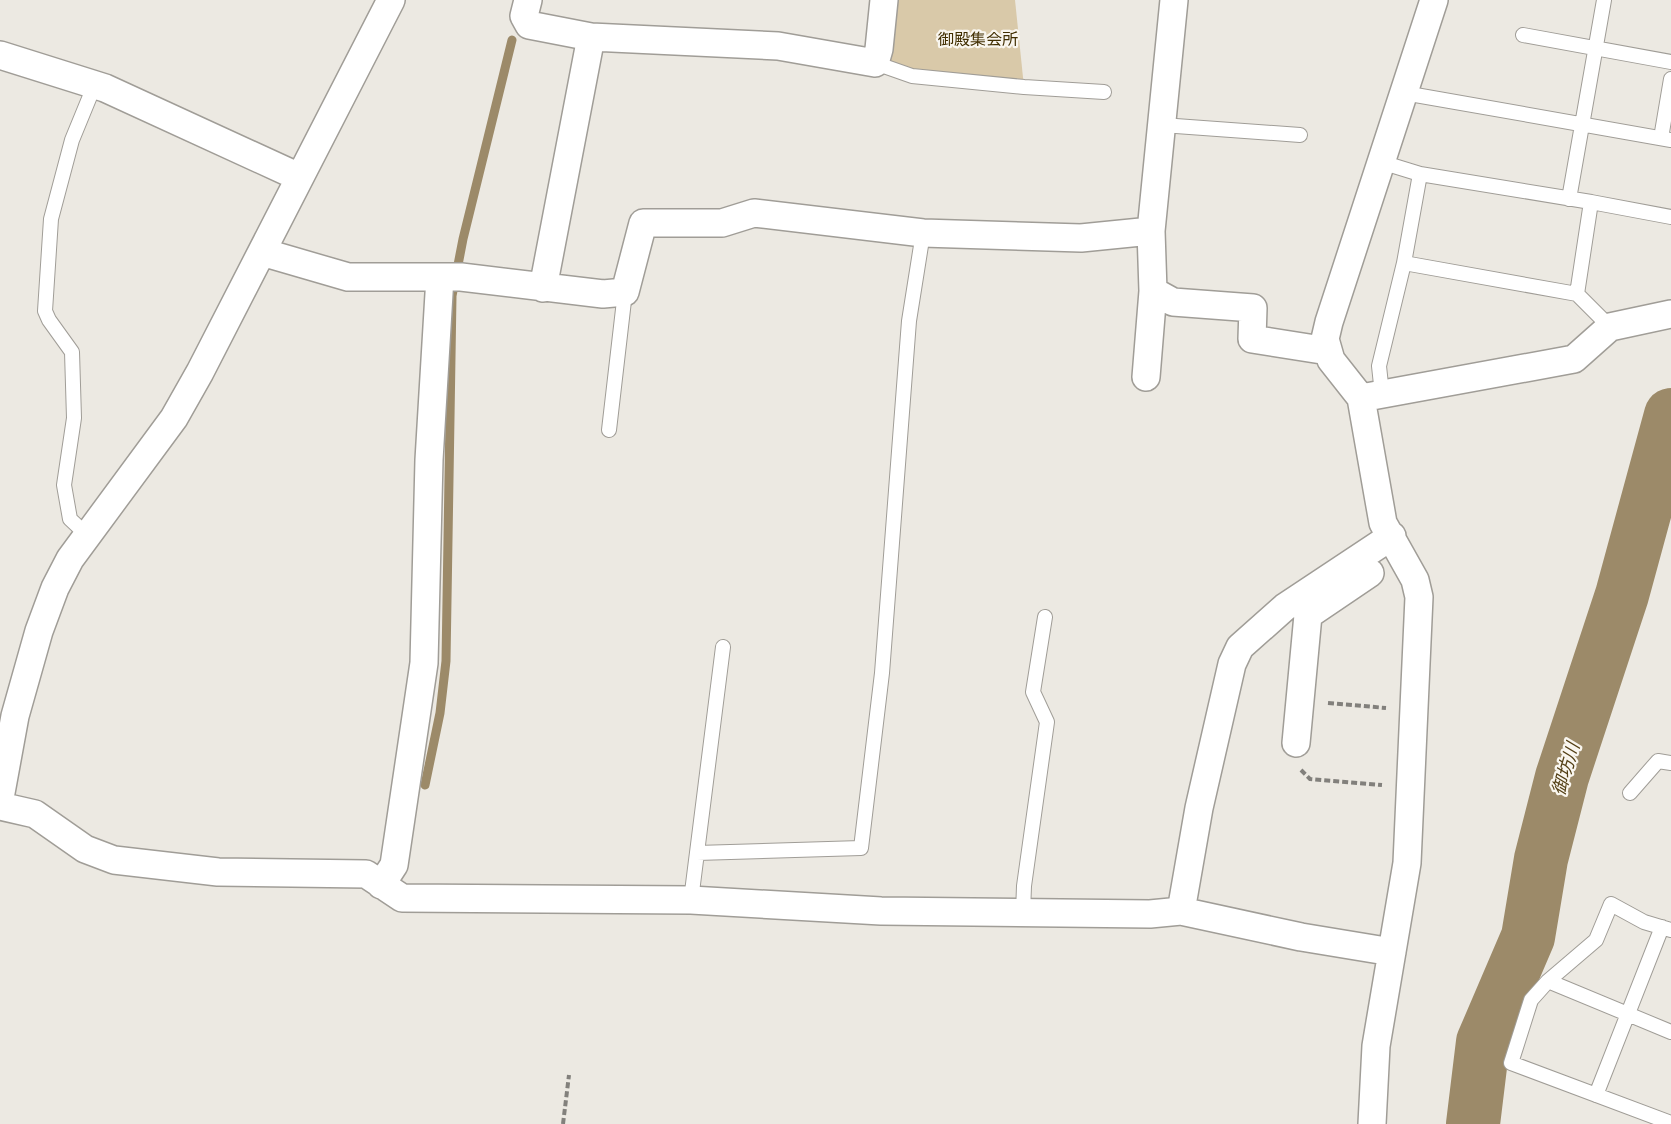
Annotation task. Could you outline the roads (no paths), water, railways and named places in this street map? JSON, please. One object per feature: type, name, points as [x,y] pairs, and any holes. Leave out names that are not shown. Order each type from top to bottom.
[{"type":"street","points":[[0,798],[15,716],[39,631],[55,588],[70,558],[174,418],[200,372],[391,0]]},
{"type":"street","points":[[528,0],[525,16],[529,25],[591,38],[778,46],[875,63],[879,49],[884,0]]},
{"type":"street","points":[[1146,377],[1153,291],[1151,231],[1174,0]]},
{"type":"street","points":[[1372,1124],[1376,1046],[1407,862],[1419,597],[1415,580],[1383,523],[1371,396],[1331,360],[1325,339],[1434,0]]},
{"type":"street","points":[[543,288],[591,38]]},
{"type":"street","points":[[0,55],[94,84],[299,177]]},
{"type":"street","points":[[262,252],[348,277],[450,277],[603,294],[625,292],[643,223],[722,223],[754,213],[923,233],[1081,238],[1151,231]]},
{"type":"street","points":[[381,885],[394,864],[424,663],[429,460],[450,277]]},
{"type":"street","points":[[1153,291],[1173,302],[1253,308],[1252,339],[1328,351]]},
{"type":"street","points":[[1371,396],[1574,359],[1610,327],[1671,314]]},
{"type":"street","points":[[1296,743],[1308,615],[1396,544]]},
{"type":"street","points":[[1181,912],[1199,808],[1232,664],[1240,647],[1286,608],[1396,544]]},
{"type":"street","points":[[0,806],[36,814],[85,849],[114,860],[218,872],[366,874],[402,898],[691,900],[881,912],[1150,914],[1181,912],[1301,937],[1392,952]]},
{"type":"lane","points":[[1569,199],[1604,0]]},
{"type":"lane","points":[[1523,35],[1671,62]]},
{"type":"lane","points":[[875,63],[912,75],[1024,87],[1104,92]]},
{"type":"lane","points":[[1404,93],[1666,139],[1671,79]]},
{"type":"lane","points":[[87,535],[70,519],[64,485],[74,418],[72,352],[45,311],[51,219],[72,140],[94,84]]},
{"type":"lane","points":[[1162,125],[1300,135]]},
{"type":"lane","points":[[1382,162],[1420,174],[1671,217]]},
{"type":"lane","points":[[1371,396],[1404,263],[1420,174]]},
{"type":"lane","points":[[1577,294],[1591,202]]},
{"type":"lane","points":[[697,853],[861,848],[882,673],[909,321],[923,233]]},
{"type":"lane","points":[[1404,263],[1577,294],[1610,327]]},
{"type":"lane","points":[[609,430],[625,292]]},
{"type":"lane","points":[[1023,913],[1047,722],[1033,692],[1045,617]]},
{"type":"lane","points":[[691,900],[723,646]]},
{"type":"lane","points":[[1630,793],[1658,761],[1671,763]]},
{"type":"lane","points":[[1596,1095],[1628,1014],[1666,929],[1644,922],[1611,904],[1596,940],[1548,981],[1531,1000],[1511,1063],[1596,1095],[1671,1123]]},
{"type":"lane","points":[[1548,981],[1671,1032]]},
{"type":"waterway","points":[[425,785],[440,713],[446,661],[452,296],[463,239],[512,40]]},
{"type":"waterway","name":"御坊川","points":[[1473,1124],[1483,1042],[1528,937],[1541,859],[1562,777],[1622,595],[1671,415]]},
{"type":"park label","name":"御殿集会所","points":[[978,39]]}]
